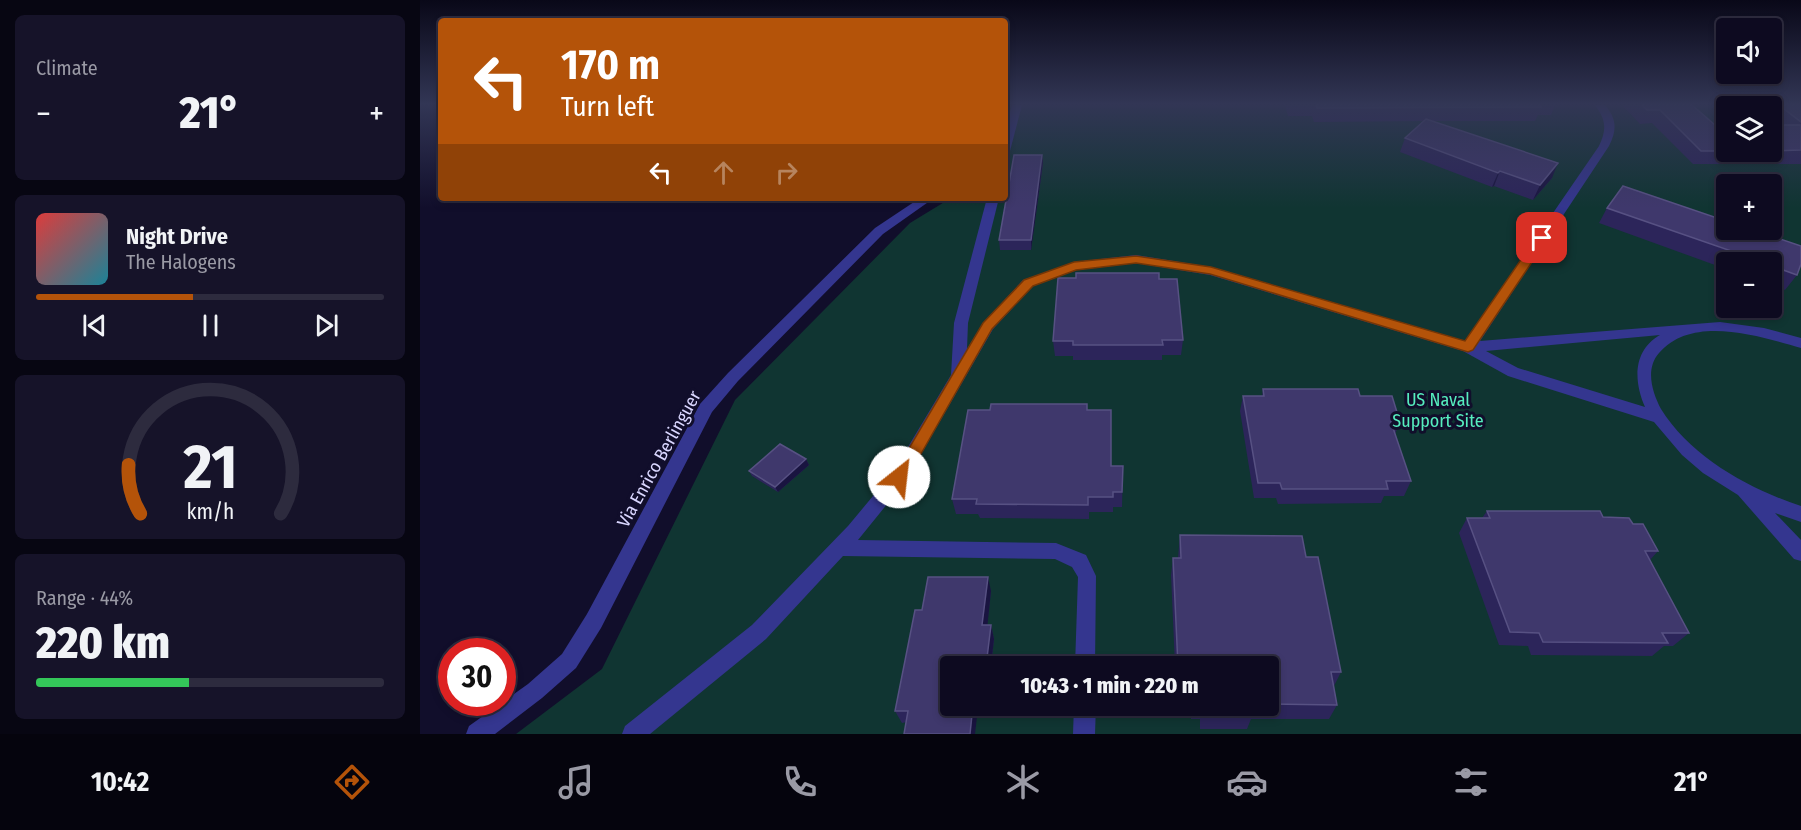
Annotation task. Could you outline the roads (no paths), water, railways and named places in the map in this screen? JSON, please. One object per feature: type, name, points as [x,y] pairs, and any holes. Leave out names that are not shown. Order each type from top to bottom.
[{"type":"street","points":[[1468,347],[1607,139]]},
{"type":"street","name":"Via Enrico Berlinguer","points":[[477,734],[535,691],[569,661],[594,621],[706,408],[733,377],[879,231],[924,201]]},
{"type":"street","points":[[957,377],[961,323],[992,201]]},
{"type":"street","points":[[633,734],[759,632],[838,548],[899,477],[988,326],[1028,283],[1074,266],[1136,259],[1211,271],[1468,347],[1514,372],[1658,417]]},
{"type":"street","points":[[1468,347],[1703,327],[1742,328],[1801,343]]},
{"type":"street","points":[[1703,327],[1674,333],[1654,346],[1644,365],[1644,389],[1658,417],[1678,442],[1707,466],[1742,489],[1801,514]]},
{"type":"street","points":[[1742,489],[1801,553]]},
{"type":"street","points":[[838,548],[1056,550],[1079,561],[1087,576],[1086,656]]},
{"type":"street","points":[[1084,734],[1085,716]]},
{"type":"park label","name":"US Naval Support Site","points":[[1438,410]]}]
